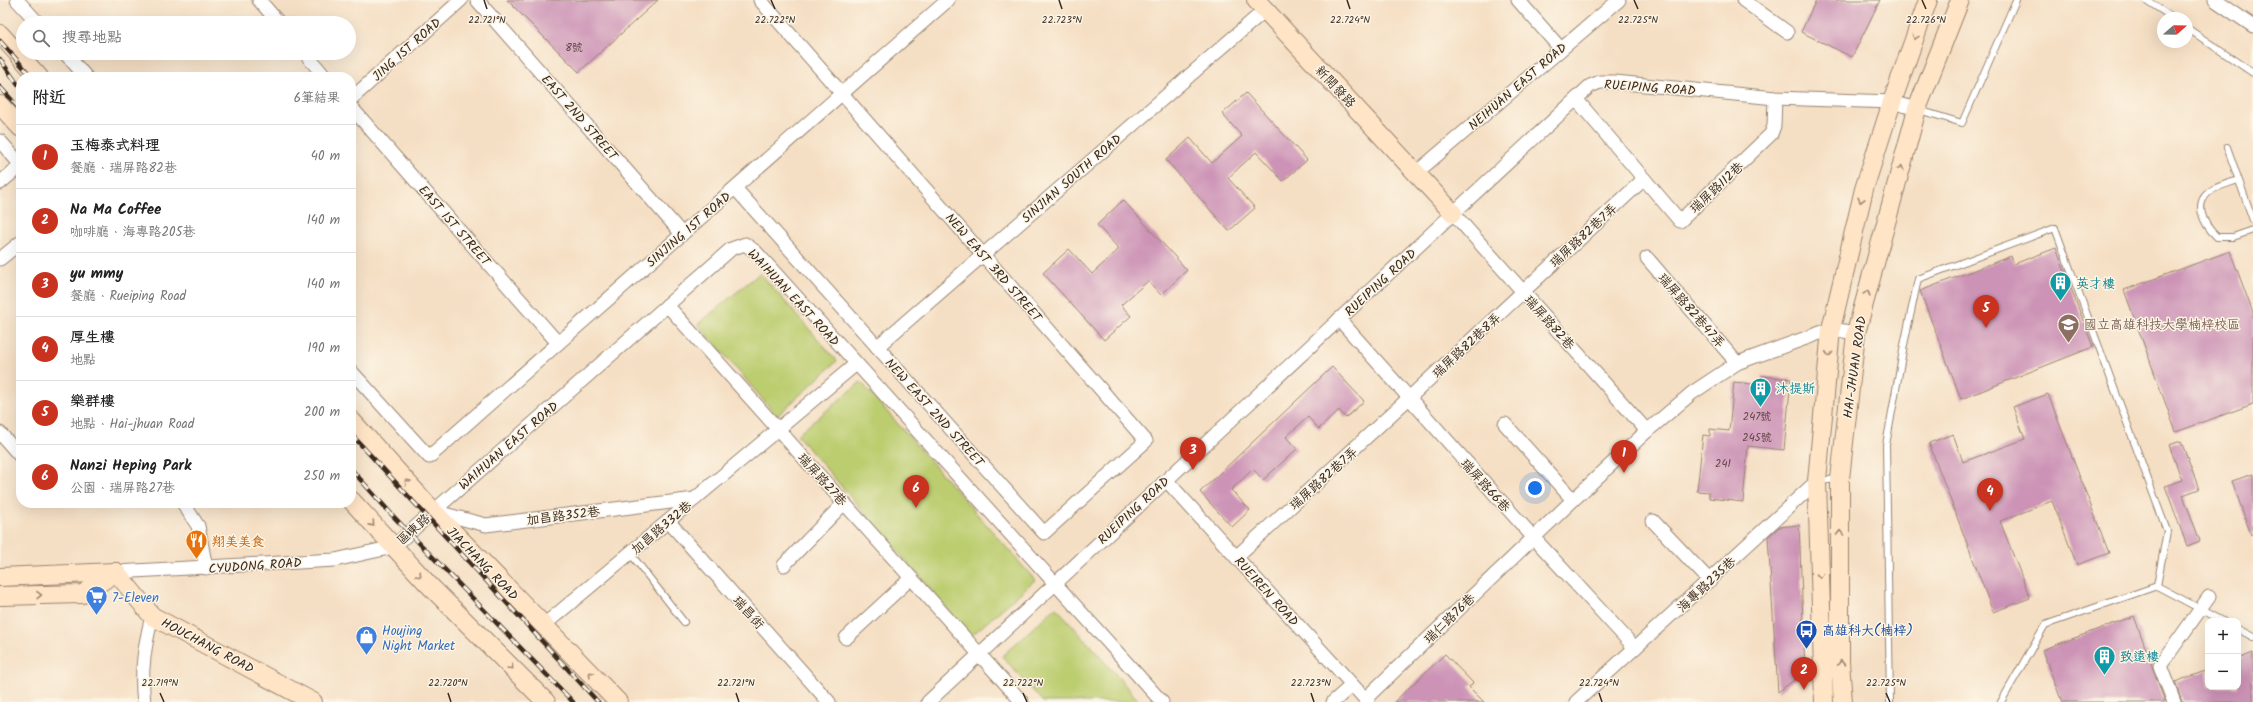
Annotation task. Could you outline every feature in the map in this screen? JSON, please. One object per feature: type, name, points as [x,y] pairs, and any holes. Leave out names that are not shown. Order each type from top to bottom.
[{"type":"street","points":[[17,0],[32,16]]},
{"type":"street","points":[[259,0],[273,16]]},
{"type":"street","name":"JING 1ST ROAD","points":[[356,94],[461,0]]},
{"type":"street","name":"EAST 2ND STREET","points":[[477,0],[682,234]]},
{"type":"street","name":"NEW EAST 3RD STREET","points":[[760,0],[1146,441]]},
{"type":"street","name":"SINJING 1ST ROAD","points":[[356,377],[429,457],[948,0]]},
{"type":"street","points":[[1518,0],[1560,48]]},
{"type":"street","name":"NEIHUAN EAST ROAD","points":[[1416,173],[1560,48],[1619,0]]},
{"type":"street","points":[[1743,0],[1786,32]]},
{"type":"street","name":"HAI-JHUAN ROAD","points":[[1822,701],[1817,481],[1831,329],[1864,189],[1892,102],[1928,0]]},
{"type":"street","name":"HAI-JHUAN ROAD","points":[[1843,700],[1840,654],[1840,479],[1856,333],[1917,109],[1960,0]]},
{"type":"street","points":[[2215,0],[2253,26]]},
{"type":"street","name":"新開發路","points":[[1260,5],[1453,213]]},
{"type":"street","name":"SINJIAN SOUTH ROAD","points":[[877,347],[983,254],[1260,5]]},
{"type":"street","points":[[0,34],[16,52]]},
{"type":"street","points":[[24,60],[34,72]]},
{"type":"street","points":[[71,60],[82,72]]},
{"type":"street","points":[[311,60],[321,72]]},
{"type":"street","name":"RUEIPING ROAD","points":[[928,702],[1590,86],[1600,82],[1775,98],[1892,102],[1917,109]]},
{"type":"street","name":"瑞屏路112巷","points":[[1576,99],[1680,221],[1771,134],[1774,126],[1775,98]]},
{"type":"street","points":[[0,104],[16,122]]},
{"type":"street","name":"EAST 1ST STREET","points":[[356,113],[558,343]]},
{"type":"street","points":[[0,142],[16,160]]},
{"type":"street","points":[[0,183],[16,169]]},
{"type":"street","name":"瑞屏路82巷7弄","points":[[1522,292],[1644,179]]},
{"type":"street","name":"NEW EAST 2ND STREET","points":[[735,188],[1044,533],[1146,441]]},
{"type":"street","name":"瑞屏路82巷","points":[[1453,213],[1647,431]]},
{"type":"street","name":"WAIHUAN EAST ROAD","points":[[433,511],[731,249],[745,244],[756,252],[1162,702]]},
{"type":"street","points":[[0,259],[16,246]]},
{"type":"street","name":"瑞屏路82巷47弄","points":[[1647,258],[1737,362]]},
{"type":"street","name":"瑞屏路82巷8弄","points":[[1409,398],[1522,292]]},
{"type":"street","name":"瑞屏路27巷","points":[[668,305],[1022,702]]},
{"type":"street","name":"瑞屏路66巷","points":[[1339,319],[1533,538],[1635,648]]},
{"type":"street","points":[[1533,538],[1647,431],[1692,393],[1737,362],[1831,329],[1856,333]]},
{"type":"street","points":[[779,429],[856,364]]},
{"type":"street","name":"瑞屏路82巷7弄","points":[[1236,557],[1409,398]]},
{"type":"street","points":[[1505,424],[1573,500]]},
{"type":"street","name":"JIACHANG ROAD","points":[[356,426],[433,511],[618,702]]},
{"type":"street","name":"加昌路332巷","points":[[544,625],[779,429]]},
{"type":"street","points":[[0,433],[16,451]]},
{"type":"street","name":"RUEIREN ROAD","points":[[1166,480],[1367,701]]},
{"type":"street","name":"海專路235巷","points":[[1576,702],[1710,581],[1817,481]]},
{"type":"street","name":"加昌路352巷","points":[[433,511],[486,525],[695,498]]},
{"type":"street","points":[[784,565],[844,503]]},
{"type":"street","points":[[356,506],[393,547],[546,702]]},
{"type":"street","points":[[186,508],[198,526],[206,568]]},
{"type":"street","name":"區東路","points":[[393,547],[433,511]]},
{"type":"street","points":[[1653,521],[1710,581]]},
{"type":"street","name":"瑞昌街","points":[[668,522],[829,702]]},
{"type":"street","name":"瑞仁路76巷","points":[[1367,701],[1533,538]]},
{"type":"street","name":"CYUDONG ROAD","points":[[116,572],[206,568],[339,559],[393,547]]},
{"type":"street","points":[[0,576],[116,572]]},
{"type":"street","points":[[0,596],[84,594],[116,572]]},
{"type":"street","name":"HOUCHANG ROAD","points":[[116,572],[152,616],[313,702]]},
{"type":"street","points":[[846,638],[911,578]]},
{"type":"street","points":[[2174,702],[2160,666],[2209,597]]},
{"type":"street","points":[[144,702],[142,668],[146,640],[152,616]]},
{"type":"street","points":[[1333,702],[1352,685]]},
{"type":"street","points":[[1822,701],[1843,700]]},
{"type":"lane","points":[[1917,109],[1962,123],[2016,0]]},
{"type":"lane","points":[[2146,0],[2164,12]]},
{"type":"lane","points":[[2193,32],[2253,73]]},
{"type":"lane","points":[[2227,147],[2253,220]]},
{"type":"lane","points":[[2238,180],[2213,189],[2203,201],[2201,211],[2206,226],[2216,237],[2233,237],[2253,230]]},
{"type":"lane","points":[[1890,702],[1886,445],[1904,345],[1918,279],[2055,228],[2167,531],[2157,586]]},
{"type":"lane","points":[[1817,481],[1840,479]]},
{"type":"lane","points":[[630,553],[684,622]]},
{"type":"lane","points":[[2001,702],[2045,625],[2157,586],[2218,618]]},
{"type":"lane","points":[[2241,631],[2253,637]]},
{"type":"green space","points":[[760,273],[837,361],[777,416],[698,324]]},
{"type":"green space","points":[[861,382],[1035,580],[971,636],[797,435]]},
{"type":"green space","points":[[1056,607],[1140,702],[1043,702],[1002,656]]},
{"type":"building","points":[[507,0],[658,0],[579,72]]},
{"type":"building","points":[[1816,0],[1880,0],[1852,57],[1801,32]]},
{"type":"building","points":[[1246,93],[1307,160],[1283,181],[1256,152],[1228,178],[1255,208],[1229,231],[1166,160],[1190,138],[1212,163],[1242,136],[1222,114]]},
{"type":"building","points":[[1123,200],[1187,270],[1161,295],[1148,281],[1121,305],[1131,316],[1104,340],[1043,273],[1069,249],[1092,274],[1119,249],[1097,225]]},
{"type":"building","points":[[2056,248],[2093,347],[1961,399],[1920,291],[2011,256],[2014,264]]},
{"type":"building","points":[[2230,251],[2253,313],[2253,404],[2176,432],[2124,290]]},
{"type":"building","points":[[1332,367],[1364,401],[1346,418],[1339,410],[1319,429],[1308,417],[1286,437],[1297,449],[1263,480],[1253,469],[1231,490],[1250,510],[1232,527],[1200,492]]},
{"type":"building","points":[[1762,376],[1791,379],[1784,450],[1748,446],[1743,502],[1709,498],[1709,492],[1697,491],[1703,435],[1710,436],[1710,429],[1729,431],[1734,382],[1761,385]]},
{"type":"building","points":[[2048,394],[2109,553],[2077,565],[2052,501],[2000,521],[2030,598],[1993,612],[1929,443],[1953,434],[1963,462],[2025,439],[2013,407]]},
{"type":"building","points":[[2181,441],[2199,489],[2183,495],[2200,541],[2187,546],[2165,486],[2182,480],[2169,445]]},
{"type":"building","points":[[2253,474],[2253,534],[2251,535],[2232,481]]},
{"type":"building","points":[[1799,525],[1805,672],[1778,692],[1768,537],[1779,527]]},
{"type":"building","name":"致遠樓","points":[[2134,616],[2165,702],[2062,702],[2042,650]]},
{"type":"building","points":[[2253,653],[2253,702],[2182,702],[2175,682],[2205,671],[2205,690],[2241,690],[2241,658]]},
{"type":"building","points":[[1445,654],[1473,683],[1469,687],[1484,702],[1394,702]]},
{"type":"railway","points":[[0,41],[16,59]]},
{"type":"railway","points":[[0,59],[16,82]]},
{"type":"railway","points":[[17,60],[28,72]]},
{"type":"railway","points":[[0,87],[16,105]]},
{"type":"railway","points":[[356,439],[598,702]]},
{"type":"railway","points":[[356,475],[394,517],[573,702]]},
{"type":"place","name":"英才樓","points":[[2060,302]]},
{"type":"place","name":"樂群樓","points":[[1986,328]]},
{"type":"place","name":"國立高雄科技大學楠梓校區","points":[[2069,344]]},
{"type":"place","name":"沐提斯","points":[[1760,408]]},
{"type":"place","name":"yu mmy","points":[[1193,470]]},
{"type":"place","name":"玉梅泰式料理","points":[[1624,473]]},
{"type":"place","name":"Nanzi Heping Park","points":[[916,508]]},
{"type":"place","name":"厚生樓","points":[[1990,511]]},
{"type":"place","name":"翔美美食","points":[[196,560]]},
{"type":"place","name":"7-Eleven","points":[[96,616]]},
{"type":"place","name":"高雄科大(楠梓)","points":[[1807,650]]},
{"type":"place","name":"Houjing Night Market","points":[[366,656]]},
{"type":"place","name":"致遠樓","points":[[2104,676]]},
{"type":"place","name":"Na Ma Coffee","points":[[1804,690]]}]
